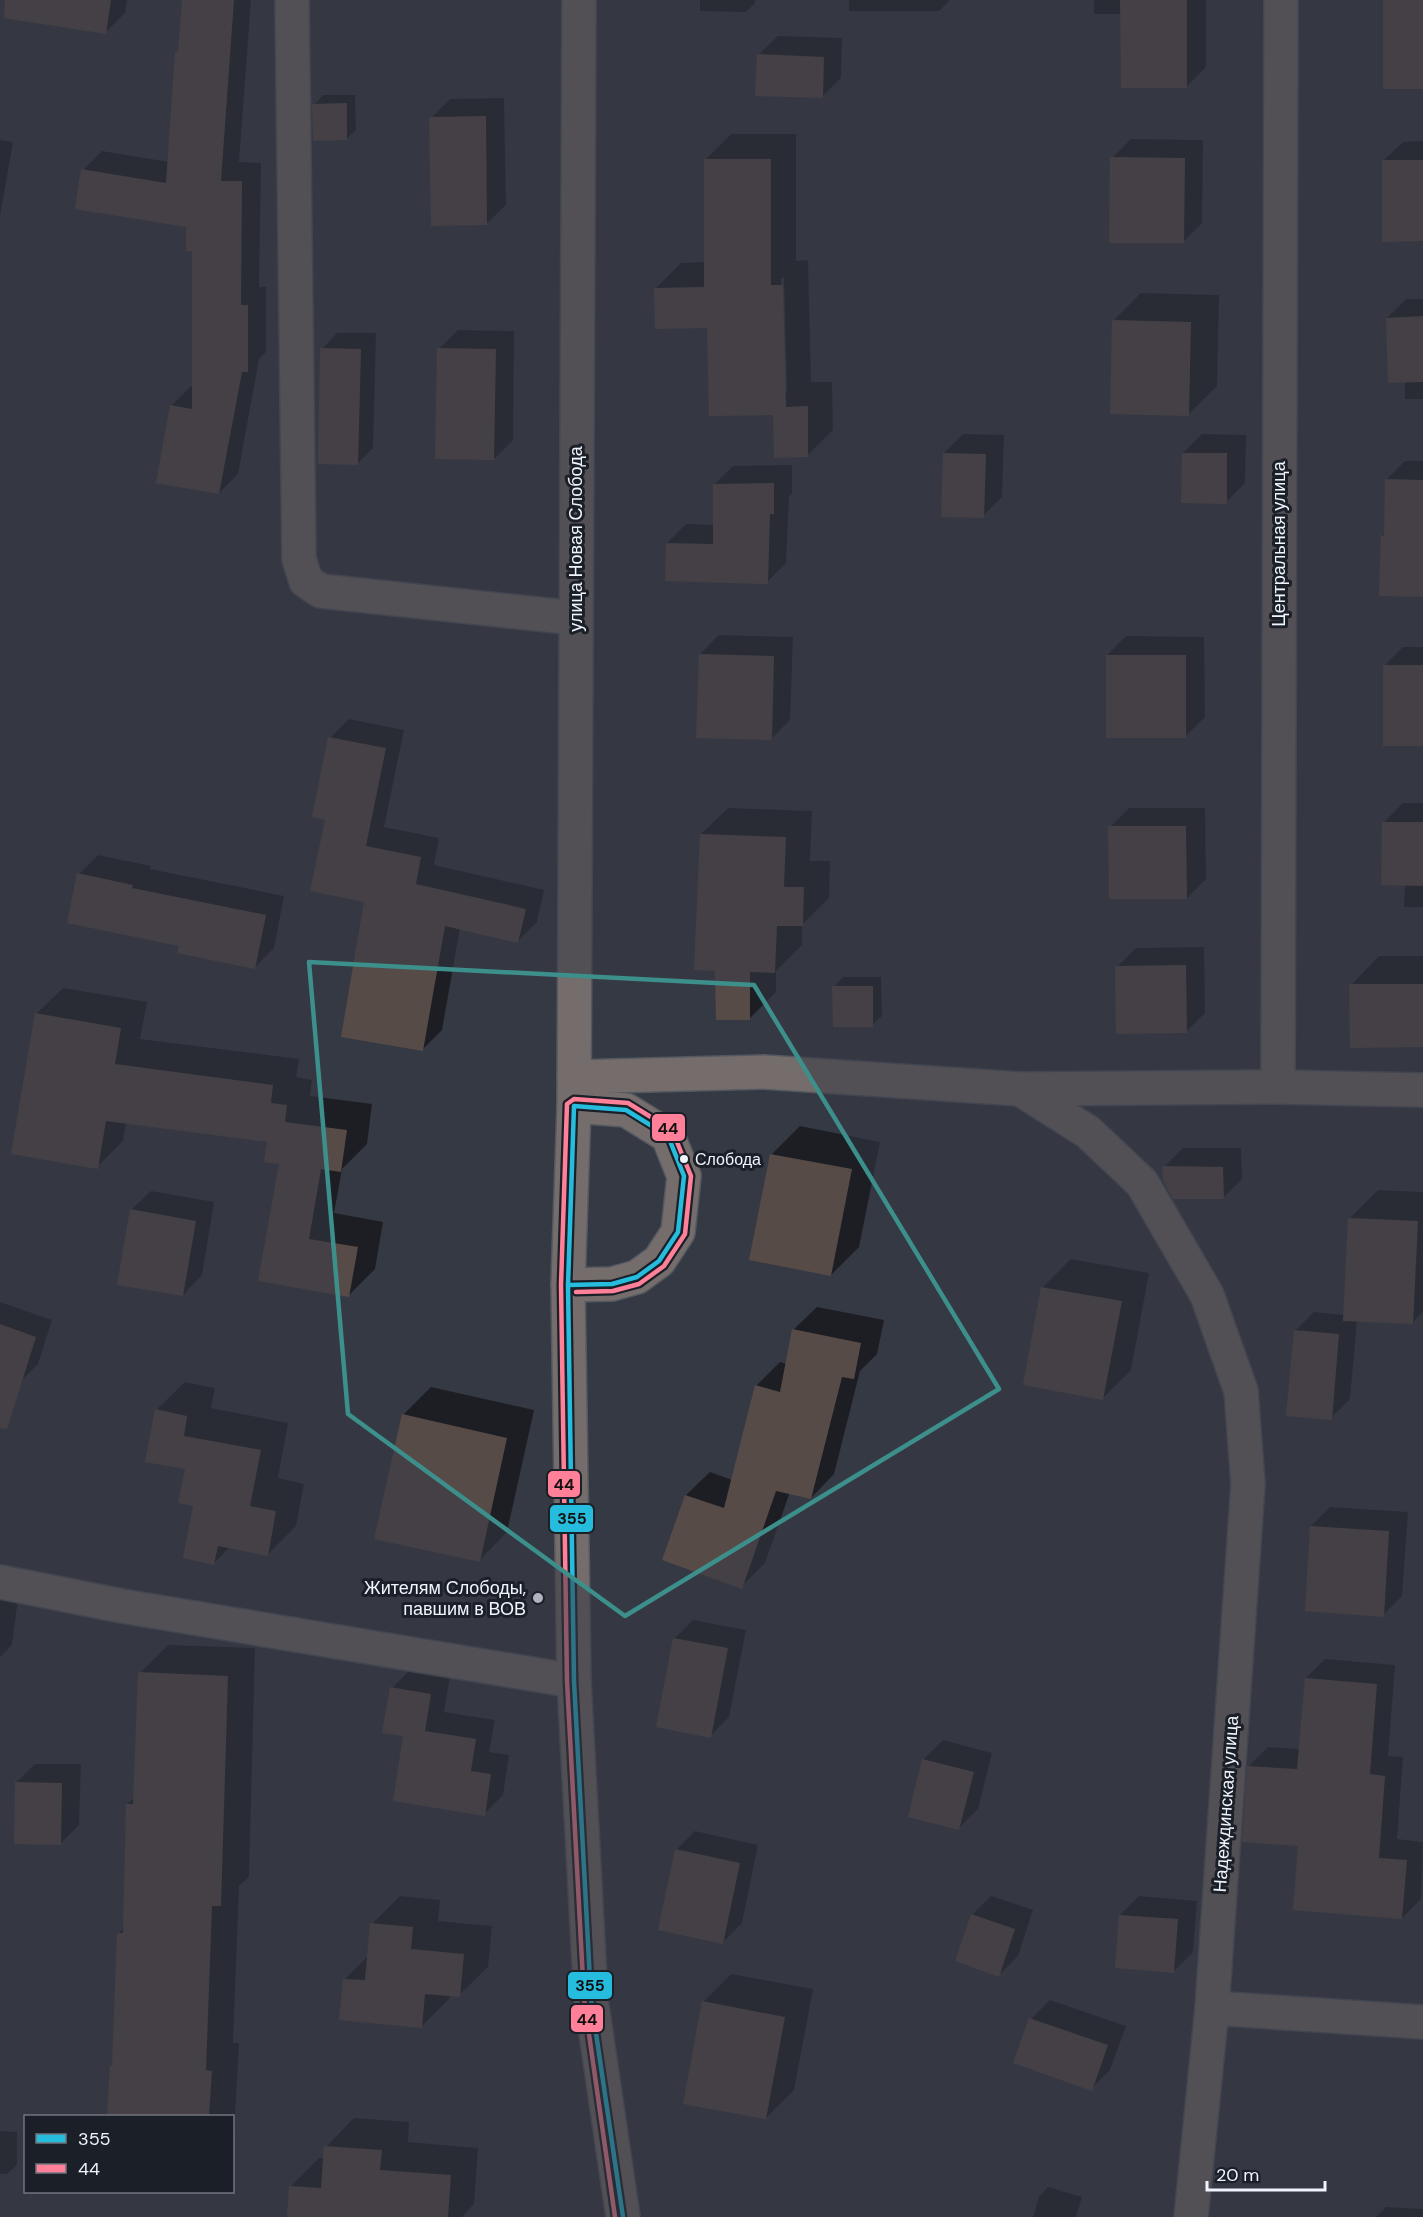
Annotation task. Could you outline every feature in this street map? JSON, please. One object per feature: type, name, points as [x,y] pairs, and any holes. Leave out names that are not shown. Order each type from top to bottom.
[{"type":"street","points":[[292,0],[299,559],[306,581],[321,591],[575,618]]},
{"type":"street","name":"улица Новая Слобода","points":[[568,1285],[574,1091],[579,0]]},
{"type":"street","name":"Центральная улица","points":[[1278,1087],[1281,0]]},
{"type":"street","points":[[574,1091],[763,1085],[1020,1089],[1278,1087],[1423,1090]]},
{"type":"street","name":"Надеждинская улица","points":[[1020,1089],[1088,1132],[1142,1183],[1207,1295],[1240,1391],[1248,1484],[1212,2008],[1191,2217]]},
{"type":"street","points":[[574,1091],[626,1110],[668,1136],[684,1176],[678,1232],[659,1261],[637,1277],[612,1284],[568,1285],[574,1681],[591,1999],[623,2217]]},
{"type":"street","points":[[0,1582],[122,1606],[574,1681]]},
{"type":"street","points":[[1212,2008],[1423,2022]]},
{"type":"highlighted area","points":[[309,962],[754,985],[999,1389],[625,1616],[348,1414]]},
{"type":"building","points":[[5,0],[111,0],[106,34],[4,18]]},
{"type":"building","points":[[182,0],[234,0],[221,181],[242,181],[241,305],[248,305],[248,372],[242,372],[219,494],[156,483],[170,405],[192,409],[192,251],[186,251],[186,227],[75,209],[81,169],[166,183],[175,52],[178,52]]},
{"type":"building","points":[[1120,0],[1187,0],[1187,88],[1121,88]]},
{"type":"building","points":[[1383,0],[1423,0],[1423,89],[1383,89]]},
{"type":"building","points":[[757,54],[824,57],[823,98],[755,96]]},
{"type":"building","points":[[347,103],[347,140],[313,141],[312,104]]},
{"type":"building","points":[[486,116],[487,225],[431,226],[429,117]]},
{"type":"building","points":[[1110,157],[1185,158],[1184,243],[1109,243]]},
{"type":"building","points":[[704,159],[771,159],[771,285],[783,285],[786,407],[808,406],[808,457],[774,458],[773,415],[709,416],[707,328],[655,329],[654,288],[704,287]]},
{"type":"building","points":[[1382,160],[1423,160],[1423,241],[1382,242]]},
{"type":"building","points":[[1423,316],[1423,382],[1388,383],[1386,318]]},
{"type":"building","points":[[1112,320],[1191,322],[1189,416],[1110,414]]},
{"type":"building","points":[[320,348],[361,349],[358,465],[318,464]]},
{"type":"building","points":[[437,348],[496,349],[494,460],[435,459]]},
{"type":"building","points":[[943,453],[986,454],[984,518],[941,517]]},
{"type":"building","points":[[1182,453],[1227,453],[1227,504],[1181,503]]},
{"type":"building","points":[[1385,479],[1423,480],[1423,597],[1379,596],[1381,535],[1384,536]]},
{"type":"building","points":[[774,483],[774,514],[770,514],[768,584],[665,581],[666,543],[713,544],[713,484]]},
{"type":"building","points":[[699,654],[774,656],[772,740],[696,738]]},
{"type":"building","points":[[1106,655],[1186,655],[1186,738],[1106,738]]},
{"type":"building","points":[[1383,665],[1423,665],[1423,746],[1383,746]]},
{"type":"building","points":[[328,737],[386,748],[366,846],[421,857],[416,884],[526,909],[518,943],[445,926],[423,1051],[341,1037],[364,902],[310,891],[325,820],[312,817]]},
{"type":"building","points":[[1382,822],[1423,822],[1423,886],[1381,885]]},
{"type":"building","points":[[1108,826],[1186,826],[1187,899],[1109,899]]},
{"type":"building","points":[[700,834],[786,837],[784,887],[804,887],[803,926],[777,926],[775,973],[750,972],[750,1020],[716,1020],[715,971],[694,970]]},
{"type":"building","points":[[77,873],[133,885],[132,888],[266,915],[255,969],[177,953],[179,946],[67,923]]},
{"type":"building","points":[[1186,965],[1187,1033],[1116,1034],[1115,966]]},
{"type":"building","points":[[1349,984],[1423,984],[1423,1047],[1350,1048]]},
{"type":"building","points":[[832,986],[873,986],[873,1027],[833,1027]]},
{"type":"building","points":[[35,1013],[121,1028],[115,1064],[273,1085],[271,1103],[287,1105],[285,1122],[347,1130],[341,1172],[321,1169],[309,1239],[358,1247],[349,1297],[258,1281],[279,1164],[264,1162],[267,1142],[106,1121],[98,1169],[11,1154]]},
{"type":"building","points":[[770,1154],[852,1169],[831,1276],[749,1260]]},
{"type":"building","points":[[1162,1166],[1223,1167],[1224,1199],[1173,1199],[1163,1181]]},
{"type":"building","points":[[130,1209],[196,1221],[183,1296],[117,1285]]},
{"type":"building","points":[[1348,1218],[1418,1221],[1413,1324],[1343,1321]]},
{"type":"building","points":[[1041,1287],[1122,1301],[1103,1400],[1023,1385]]},
{"type":"building","points":[[0,1324],[36,1337],[7,1429],[0,1428]]},
{"type":"building","points":[[792,1329],[861,1343],[854,1379],[842,1377],[811,1499],[776,1491],[742,1589],[662,1560],[685,1495],[724,1508],[755,1385],[780,1392]]},
{"type":"building","points":[[1294,1330],[1339,1334],[1332,1420],[1286,1416]]},
{"type":"building","points":[[155,1409],[187,1416],[184,1436],[261,1450],[250,1506],[276,1511],[268,1556],[218,1546],[214,1565],[183,1558],[193,1506],[178,1503],[185,1469],[145,1462]]},
{"type":"building","points":[[402,1414],[507,1438],[480,1562],[374,1539]]},
{"type":"building","points":[[1310,1526],[1389,1531],[1384,1617],[1305,1611]]},
{"type":"building","points":[[673,1638],[728,1648],[711,1738],[656,1727]]},
{"type":"building","points":[[138,1672],[228,1676],[221,1906],[212,1906],[206,2070],[212,2071],[209,2115],[107,2115],[110,2065],[112,2066],[117,1933],[123,1933],[126,1804],[133,1804]]},
{"type":"building","points":[[1305,1678],[1377,1684],[1370,1774],[1385,1776],[1379,1858],[1407,1860],[1402,1919],[1293,1910],[1298,1846],[1242,1842],[1247,1766],[1297,1769]]},
{"type":"building","points":[[390,1687],[431,1694],[425,1731],[476,1739],[471,1771],[491,1774],[485,1816],[393,1801],[403,1736],[382,1733]]},
{"type":"building","points":[[922,1759],[974,1772],[959,1830],[908,1817]]},
{"type":"building","points":[[15,1782],[62,1783],[61,1845],[14,1844]]},
{"type":"building","points":[[675,1849],[740,1863],[723,1944],[658,1930]]},
{"type":"building","points":[[971,1914],[1015,1929],[999,1977],[955,1961]]},
{"type":"building","points":[[1119,1915],[1178,1919],[1174,1973],[1115,1968]]},
{"type":"building","points":[[370,1923],[413,1927],[411,1949],[464,1954],[460,1997],[425,1994],[422,2028],[339,2020],[343,1979],[365,1980]]},
{"type":"building","points":[[702,2001],[785,2017],[766,2119],[683,2104]]},
{"type":"building","points":[[1029,2018],[1108,2045],[1092,2091],[1013,2063]]},
{"type":"building","points":[[324,2146],[382,2150],[380,2170],[451,2175],[448,2217],[287,2217],[289,2186],[321,2188]]},
{"type":"transit line","name":"44","points":[[576,1292],[613,1291],[639,1284],[664,1266],[685,1234],[691,1176],[672,1130],[628,1103],[574,1099],[567,1104],[561,1285],[567,1681],[584,1999],[615,2217]]},
{"type":"transit line","name":"355","points":[[574,1106],[626,1110],[668,1136],[684,1176],[678,1232],[659,1261],[637,1277],[612,1284],[568,1285],[574,1106]]},
{"type":"transit line","name":"355","points":[[568,1285],[574,1681],[591,1999],[623,2217]]},
{"type":"place","name":"Слобода","points":[[684,1159]]},
{"type":"place","name":"Жителям Слободы, павшим в ВОВ","points":[[538,1598]]}]
